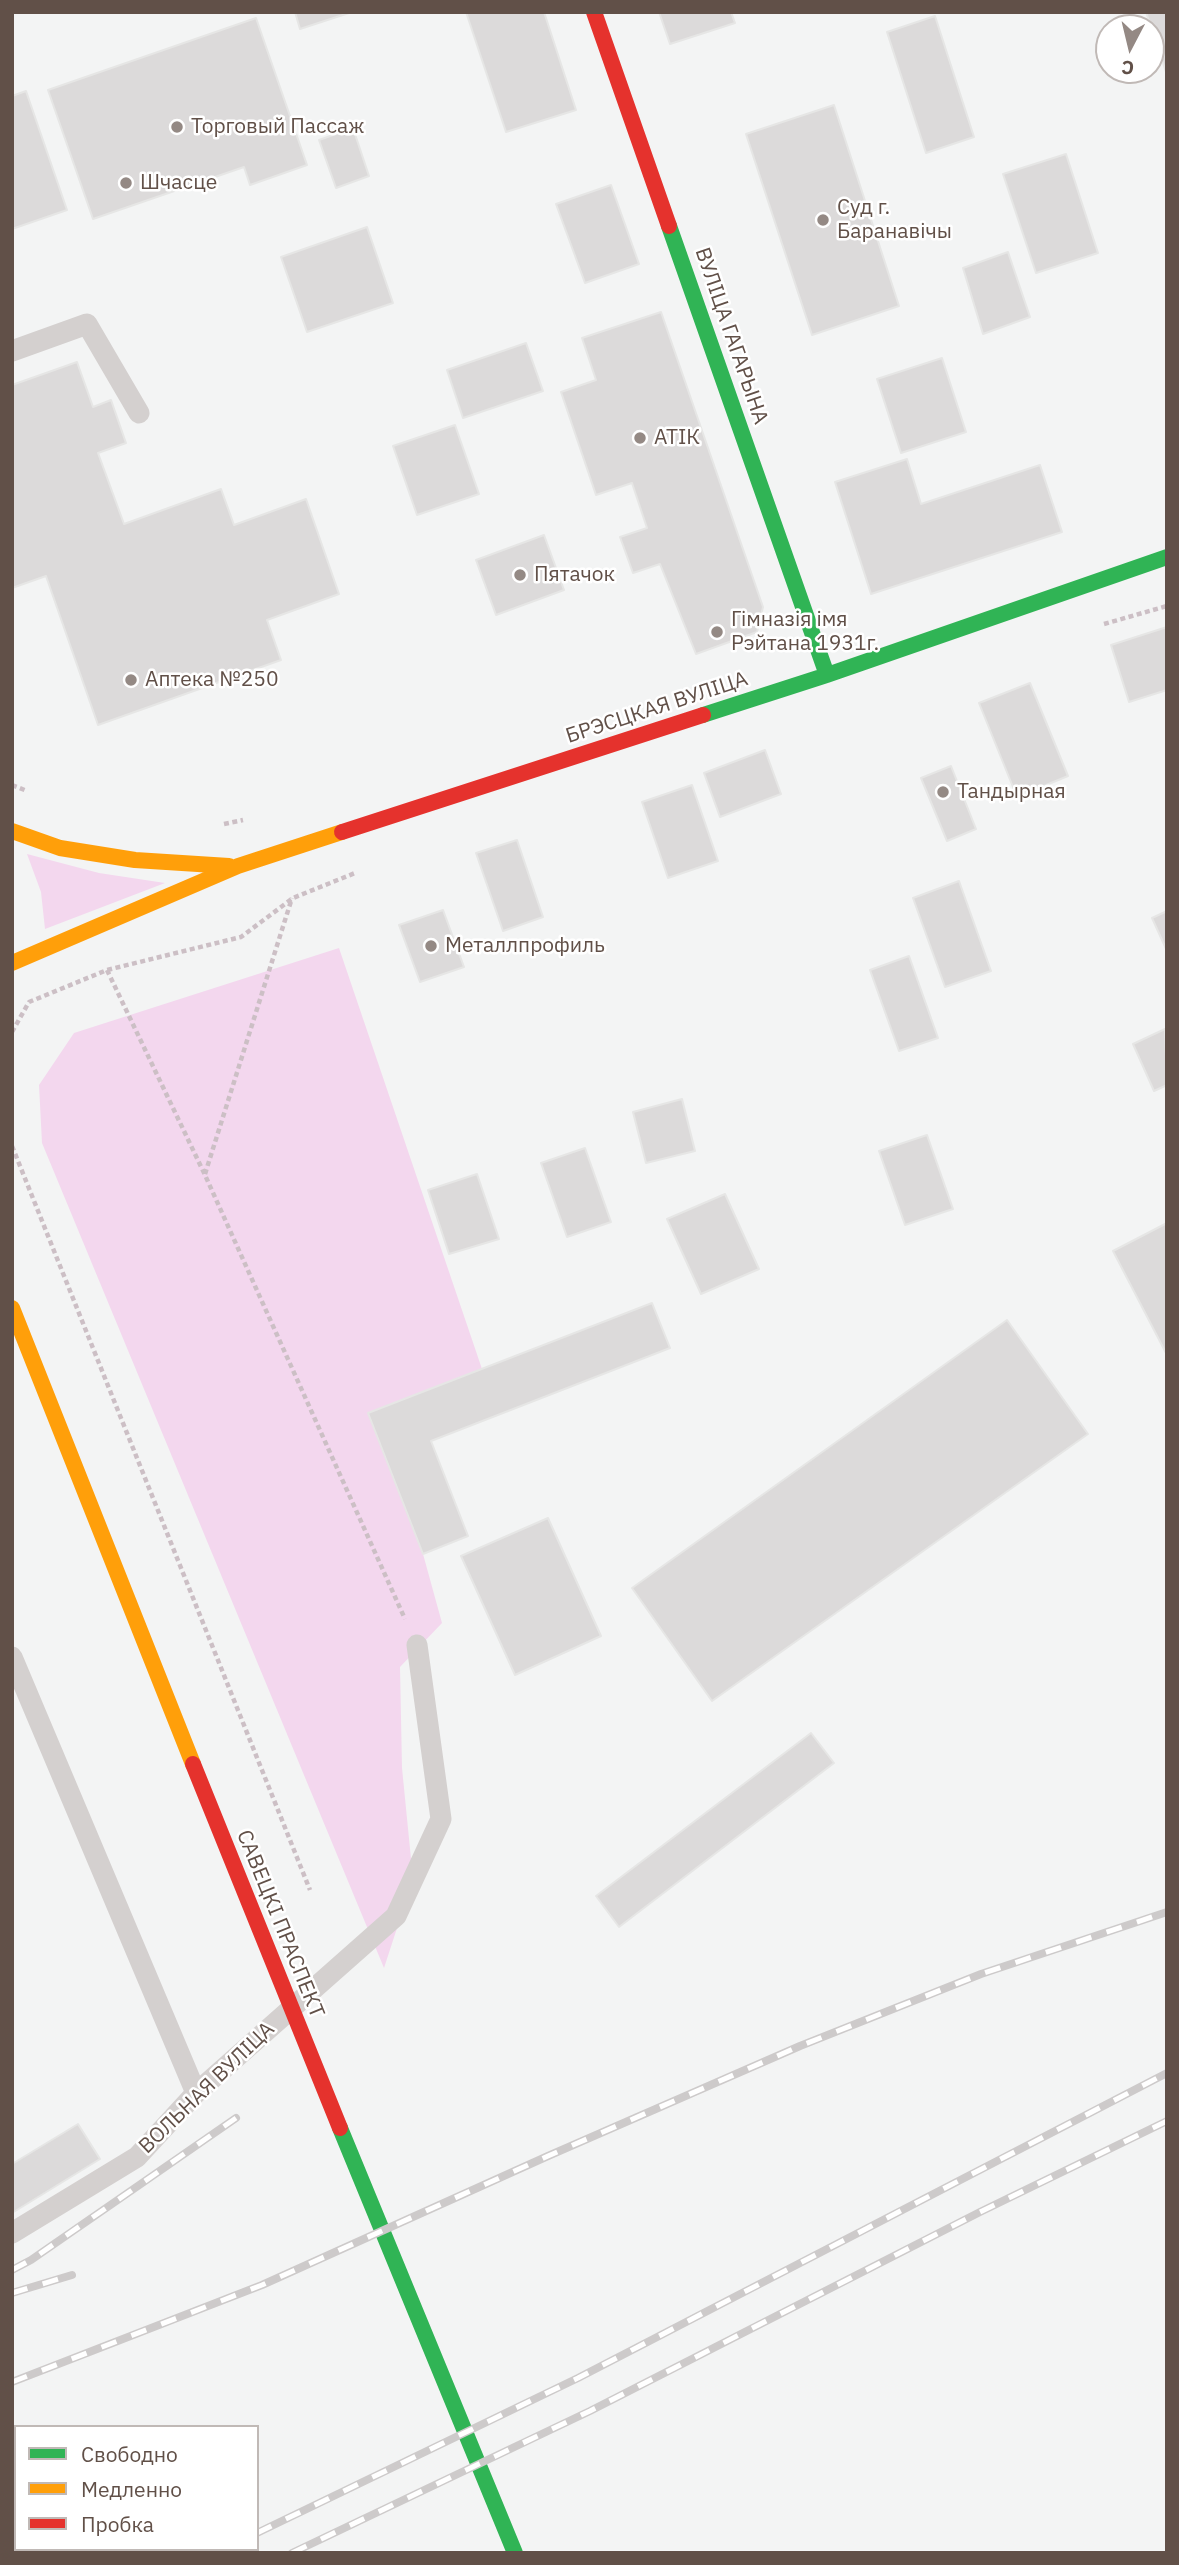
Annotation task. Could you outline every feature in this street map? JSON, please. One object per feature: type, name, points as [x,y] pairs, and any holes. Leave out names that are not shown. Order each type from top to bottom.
[{"type":"main road","name":"ВУЛІЦА ГАГАРЫНА","points":[[594,12],[827,675]]},
{"type":"main road","name":"БРЭСЦКАЯ ВУЛІЦА","points":[[12,963],[238,866],[827,675],[1167,557]]},
{"type":"main road","name":"БРЭСЦКАЯ ВУЛІЦА","points":[[12,831],[60,848],[135,860],[238,866]]},
{"type":"main road","name":"САВЕЦКІ ПРАСПЕКТ","points":[[12,1308],[252,1914],[515,2553]]},
{"type":"lane","points":[[12,351],[87,324],[139,413]]},
{"type":"lane","name":"ВОЛЬНАЯ ВУЛІЦА","points":[[12,2232],[136,2157],[196,2093],[396,1916],[441,1819],[417,1645]]},
{"type":"lane","points":[[12,1657],[196,2093]]},
{"type":"path","points":[[1102,624],[1167,606]]},
{"type":"path","points":[[12,785],[35,795]]},
{"type":"path","points":[[221,825],[246,819]]},
{"type":"path","points":[[12,1032],[29,1002],[107,970],[241,937],[293,898],[364,869]]},
{"type":"path","points":[[205,1175],[293,898]]},
{"type":"path","points":[[107,970],[205,1175],[417,1645]]},
{"type":"path","points":[[12,1146],[310,1890]]},
{"type":"shaded area","points":[[27,854],[99,873],[165,883],[45,929],[41,892]]},
{"type":"shaded area","points":[[339,948],[482,1369],[368,1413],[423,1554],[442,1623],[400,1667],[402,1768],[413,1879],[384,1968],[42,1143],[39,1085],[74,1033]]},
{"type":"building","points":[[295,12],[352,12],[300,29]]},
{"type":"building","points":[[466,12],[544,12],[576,110],[506,132]]},
{"type":"building","points":[[659,12],[731,12],[735,23],[670,44]]},
{"type":"building","points":[[1146,12],[1167,12],[1167,75],[1165,14]]},
{"type":"building","points":[[935,16],[974,137],[926,153],[887,32]]},
{"type":"building","name":"Торговый Пассаж","points":[[256,18],[307,165],[250,185],[244,167],[93,219],[48,90]]},
{"type":"building","points":[[26,91],[67,210],[12,229],[12,96]]},
{"type":"building","name":"Суд г. Баранавічы","points":[[834,105],[899,306],[812,335],[746,134]]},
{"type":"building","points":[[353,128],[369,176],[336,188],[319,140]]},
{"type":"building","points":[[1066,154],[1098,253],[1036,273],[1003,174]]},
{"type":"building","points":[[611,185],[639,264],[585,283],[556,204]]},
{"type":"building","points":[[367,227],[393,303],[307,332],[281,257]]},
{"type":"building","points":[[1008,252],[1030,317],[983,334],[963,268]]},
{"type":"building","name":"АТІК","points":[[661,312],[763,607],[757,632],[696,654],[660,564],[633,573],[620,537],[647,528],[632,483],[596,495],[561,392],[596,380],[582,338]]},
{"type":"building","points":[[526,343],[543,391],[463,418],[447,370]]},
{"type":"building","points":[[942,358],[966,432],[901,453],[877,379]]},
{"type":"building","points":[[77,362],[93,407],[111,400],[126,443],[98,453],[124,524],[221,489],[234,525],[306,499],[339,594],[267,620],[281,660],[98,725],[46,576],[12,588],[12,385]]},
{"type":"building","points":[[455,425],[479,494],[417,515],[393,446]]},
{"type":"building","points":[[907,459],[921,504],[1040,465],[1062,532],[871,594],[835,482]]},
{"type":"building","name":"Пятачок","points":[[544,535],[564,590],[496,615],[476,560]]},
{"type":"building","points":[[1167,627],[1167,690],[1129,702],[1111,645]]},
{"type":"building","points":[[1030,683],[1068,776],[1017,797],[979,703]]},
{"type":"building","points":[[765,750],[781,794],[720,817],[704,773]]},
{"type":"building","points":[[951,766],[976,829],[947,841],[921,778]]},
{"type":"building","points":[[692,785],[718,861],[668,878],[642,802]]},
{"type":"building","points":[[517,840],[543,917],[503,931],[476,853]]},
{"type":"building","points":[[959,881],[991,971],[945,987],[913,898]]},
{"type":"building","name":"Металлпрофиль","points":[[443,910],[464,967],[420,982],[399,925]]},
{"type":"building","points":[[1167,911],[1167,951],[1152,918]]},
{"type":"building","points":[[909,956],[938,1038],[899,1051],[870,970]]},
{"type":"building","points":[[1165,1029],[1167,1085],[1154,1091],[1133,1044]]},
{"type":"building","points":[[682,1099],[695,1151],[646,1163],[633,1112]]},
{"type":"building","points":[[927,1135],[953,1209],[905,1225],[879,1151]]},
{"type":"building","points":[[585,1148],[611,1222],[567,1237],[541,1163]]},
{"type":"building","points":[[477,1174],[499,1239],[449,1254],[428,1190]]},
{"type":"building","points":[[725,1194],[759,1269],[701,1294],[667,1219]]},
{"type":"building","points":[[1167,1223],[1167,1355],[1113,1251]]},
{"type":"building","points":[[652,1303],[670,1348],[431,1441],[468,1536],[423,1554],[368,1413]]},
{"type":"building","points":[[1007,1320],[1088,1434],[712,1701],[632,1588]]},
{"type":"building","points":[[548,1518],[601,1636],[515,1675],[461,1556]]},
{"type":"building","points":[[811,1733],[834,1763],[619,1927],[596,1896]]},
{"type":"building","points":[[78,2124],[100,2159],[12,2213],[12,2164]]},
{"type":"railway","points":[[12,2382],[262,2285],[800,2046],[981,1974],[1167,1912]]},
{"type":"railway","points":[[259,2532],[578,2378],[1167,2073]]},
{"type":"railway","points":[[12,2270],[31,2260],[236,2118]]},
{"type":"railway","points":[[292,2553],[590,2411],[980,2212],[1167,2121]]},
{"type":"railway","points":[[12,2293],[72,2275]]},
{"type":"railway","points":[[217,2553],[220,2551]]},
{"type":"traffic: fast","points":[[669,226],[827,675]]},
{"type":"traffic: fast","points":[[703,715],[827,675],[1167,557]]},
{"type":"traffic: fast","points":[[340,2128],[515,2553]]},
{"type":"traffic: slow","points":[[12,831],[60,848],[135,860],[229,866]]},
{"type":"traffic: slow","points":[[12,963],[238,866],[342,832]]},
{"type":"traffic: slow","points":[[12,1308],[193,1764]]},
{"type":"traffic: jam","points":[[594,12],[669,226]]},
{"type":"traffic: jam","points":[[342,832],[703,715]]},
{"type":"traffic: jam","points":[[193,1764],[340,2128]]},
{"type":"place","name":"Торговый Пассаж","points":[[177,127]]},
{"type":"place","name":"Шчасце","points":[[126,183]]},
{"type":"place","name":"Суд г. Баранавічы","points":[[823,220]]},
{"type":"place","name":"АТІК","points":[[640,438]]},
{"type":"place","name":"Пятачок","points":[[520,575]]},
{"type":"place","name":"Гімназія імя Рэйтана 1931г.","points":[[717,632]]},
{"type":"place","name":"Аптека №250","points":[[131,680]]},
{"type":"place","name":"Тандырная","points":[[943,792]]},
{"type":"place","name":"Металлпрофиль","points":[[431,946]]}]
